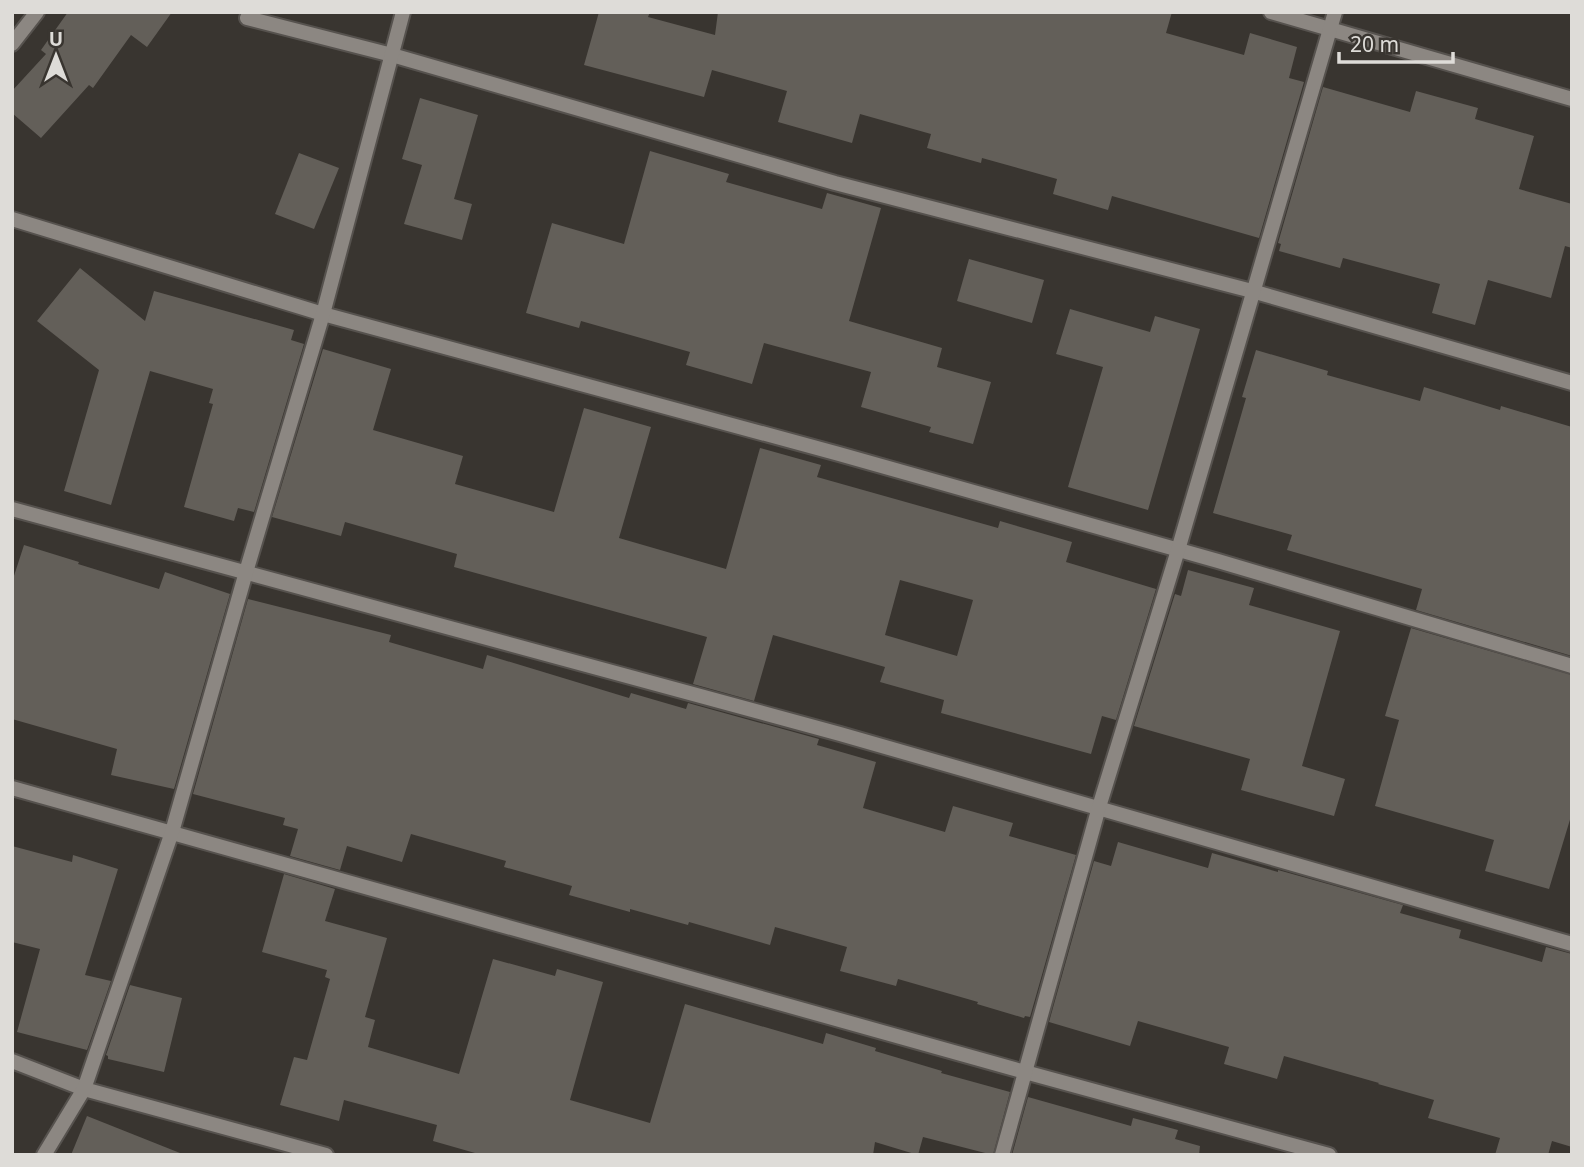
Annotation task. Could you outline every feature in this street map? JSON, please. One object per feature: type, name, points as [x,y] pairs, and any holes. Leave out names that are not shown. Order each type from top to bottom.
[{"type":"street","points":[[12,44],[37,12]]},
{"type":"street","points":[[44,1155],[84,1089],[172,832],[323,314],[403,12]]},
{"type":"street","points":[[1271,12],[1572,99]]},
{"type":"street","points":[[1002,1155],[1100,807],[1335,12]]},
{"type":"street","points":[[247,18],[392,55],[835,183],[1252,291],[1572,383]]},
{"type":"street","points":[[12,219],[323,314],[839,454],[1572,666]]},
{"type":"street","points":[[12,509],[1100,807],[1572,944]]},
{"type":"street","points":[[12,789],[1329,1155]]},
{"type":"street","points":[[12,1061],[84,1089],[326,1155]]},
{"type":"building","points":[[68,12],[172,12],[147,47],[131,35],[93,88],[89,85],[41,138],[12,113],[12,91],[46,54],[41,50]]},
{"type":"building","points":[[599,12],[650,12],[648,17],[715,35],[718,12],[1172,12],[1166,33],[1244,55],[1250,33],[1297,47],[1289,78],[1304,82],[1259,238],[1112,196],[1108,210],[1053,194],[1057,179],[982,158],[981,163],[927,148],[931,134],[860,114],[852,143],[778,122],[787,91],[712,70],[704,97],[584,65]]},
{"type":"building","points":[[1323,87],[1410,112],[1416,91],[1478,108],[1475,119],[1534,136],[1519,189],[1572,204],[1572,248],[1565,246],[1551,298],[1488,280],[1475,325],[1432,313],[1440,284],[1343,258],[1340,268],[1279,251],[1281,244],[1278,243]]},
{"type":"building","points":[[420,98],[478,115],[454,199],[472,204],[462,240],[404,224],[422,165],[402,159]]},
{"type":"building","points":[[650,151],[729,174],[726,182],[822,209],[827,193],[881,208],[849,321],[942,348],[937,367],[991,382],[973,444],[929,432],[931,427],[861,407],[871,372],[764,343],[752,384],[686,365],[690,352],[581,321],[579,328],[526,313],[552,223],[624,244]]},
{"type":"building","points":[[299,153],[339,168],[314,229],[275,214]]},
{"type":"building","points":[[969,259],[1044,280],[1032,323],[957,301]]},
{"type":"building","points":[[80,268],[145,321],[154,291],[294,330],[291,340],[304,344],[254,512],[238,508],[234,521],[184,507],[213,404],[209,403],[213,389],[150,371],[111,505],[64,491],[99,370],[37,321]]},
{"type":"building","points":[[1070,309],[1150,332],[1155,316],[1200,329],[1148,510],[1068,487],[1103,367],[1056,354]]},
{"type":"building","points":[[323,349],[391,369],[373,430],[463,456],[455,484],[554,512],[584,408],[651,427],[619,538],[726,569],[760,448],[821,465],[817,477],[998,528],[1000,521],[1072,542],[1066,562],[1156,589],[1116,720],[1102,716],[1091,754],[941,713],[944,700],[880,682],[885,667],[773,635],[754,701],[693,684],[707,637],[454,567],[457,554],[345,522],[341,536],[272,517]],"holes":[[[900,580],[973,600],[957,656],[885,635]]]},
{"type":"building","points":[[1256,350],[1328,371],[1327,375],[1420,401],[1424,387],[1500,410],[1501,406],[1572,427],[1572,656],[1416,610],[1422,589],[1287,550],[1292,535],[1213,513],[1246,398],[1242,397]]},
{"type":"building","points":[[24,545],[159,589],[165,572],[230,594],[174,789],[111,775],[117,749],[12,719],[12,582]]},
{"type":"building","points":[[1188,570],[1254,588],[1249,605],[1340,631],[1302,766],[1345,779],[1334,816],[1241,790],[1250,759],[1134,726],[1175,594],[1181,596]]},
{"type":"building","points":[[248,599],[391,635],[389,642],[483,669],[487,655],[629,698],[631,693],[686,709],[688,703],[819,739],[817,745],[876,762],[863,808],[945,832],[953,806],[1013,823],[1009,836],[1076,855],[1030,1017],[1024,1018],[898,979],[896,986],[840,971],[847,947],[775,927],[770,945],[689,922],[688,925],[630,909],[630,912],[569,895],[572,886],[504,867],[506,861],[411,834],[402,862],[347,846],[340,870],[290,856],[298,829],[283,825],[285,818],[193,794]]},
{"type":"building","points":[[1411,628],[1572,675],[1572,813],[1549,889],[1485,871],[1494,840],[1375,806],[1399,720],[1385,716]]},
{"type":"building","points":[[1118,842],[1208,868],[1212,853],[1403,905],[1400,913],[1461,930],[1459,938],[1542,962],[1546,947],[1572,954],[1572,1147],[1552,1141],[1548,1155],[1495,1155],[1500,1138],[1428,1118],[1434,1100],[1379,1083],[1284,1056],[1277,1079],[1224,1064],[1229,1047],[1138,1021],[1130,1046],[1049,1022],[1094,861],[1111,866]]},
{"type":"building","points":[[12,846],[72,862],[73,855],[118,869],[85,975],[111,981],[87,1050],[17,1032],[40,949],[12,942]]},
{"type":"building","points":[[284,874],[335,889],[325,921],[387,938],[365,1017],[375,1020],[368,1047],[459,1074],[493,959],[555,976],[557,969],[603,982],[570,1100],[650,1123],[685,1004],[823,1044],[826,1033],[876,1048],[875,1051],[942,1071],[941,1073],[1010,1092],[993,1155],[923,1137],[918,1155],[875,1142],[873,1155],[482,1155],[433,1141],[437,1125],[344,1100],[339,1121],[280,1105],[294,1057],[307,1060],[330,979],[325,977],[327,970],[262,952]]},
{"type":"building","points":[[130,985],[182,998],[164,1072],[108,1059],[106,1055]]},
{"type":"building","points":[[1028,1097],[1131,1126],[1133,1118],[1178,1130],[1175,1139],[1200,1146],[1199,1155],[1012,1155]]},
{"type":"building","points":[[87,1116],[180,1153],[180,1155],[71,1155]]}]
